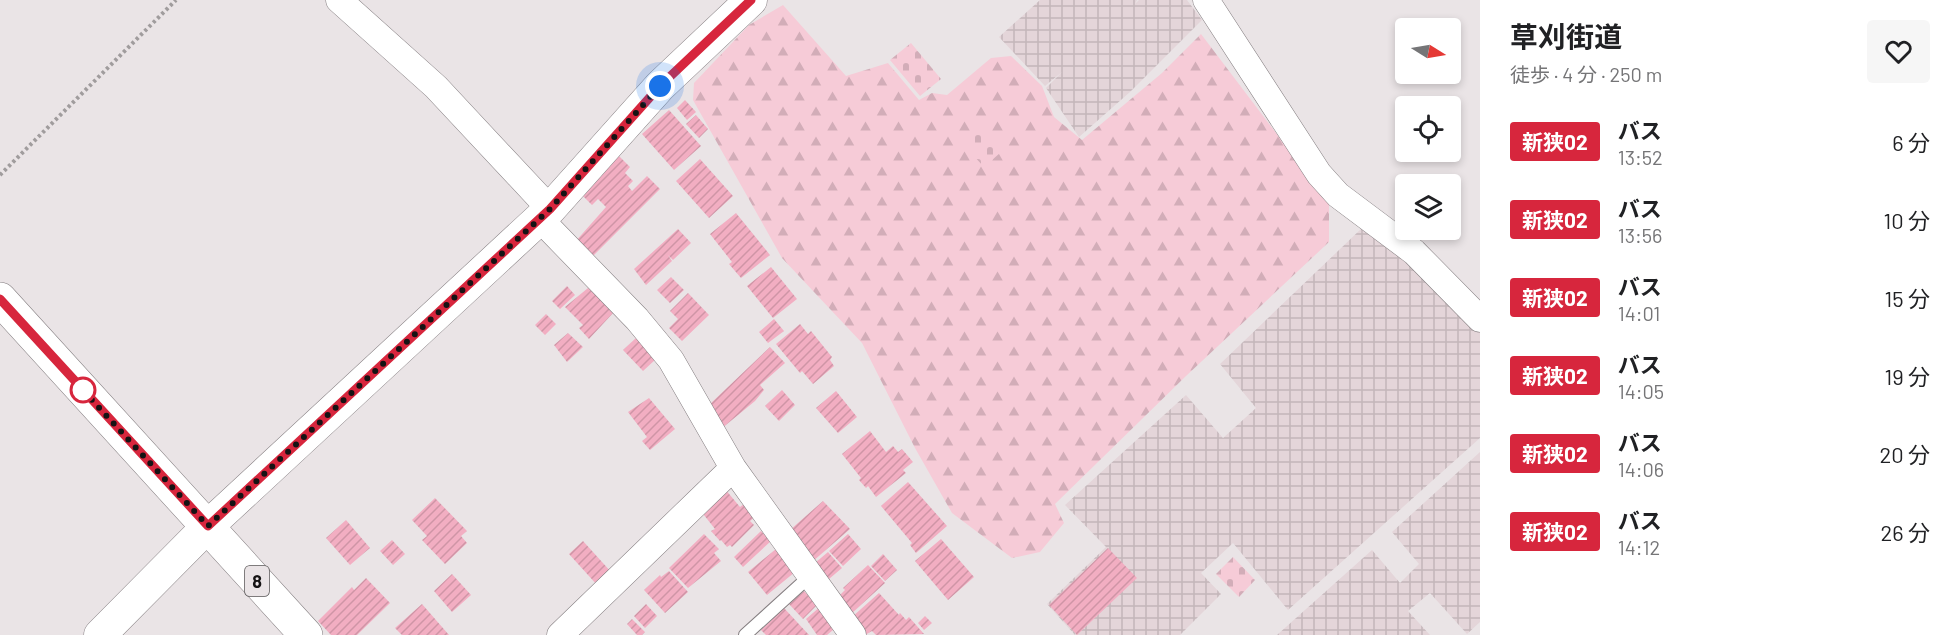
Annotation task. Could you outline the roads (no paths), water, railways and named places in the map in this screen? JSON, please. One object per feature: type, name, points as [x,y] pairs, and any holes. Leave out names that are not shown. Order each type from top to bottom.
[{"type":"main road","name":"8","points":[[0,299],[306,635]]},
{"type":"street","points":[[339,0],[436,87],[671,360],[733,468],[853,635]]},
{"type":"street","points":[[100,635],[208,526],[545,214],[660,86],[751,0]]},
{"type":"street","points":[[1206,0],[1319,174],[1338,195],[1414,252],[1480,319]]},
{"type":"street","points":[[560,635],[733,468]]},
{"type":"lane","points":[[745,635],[810,576]]}]
